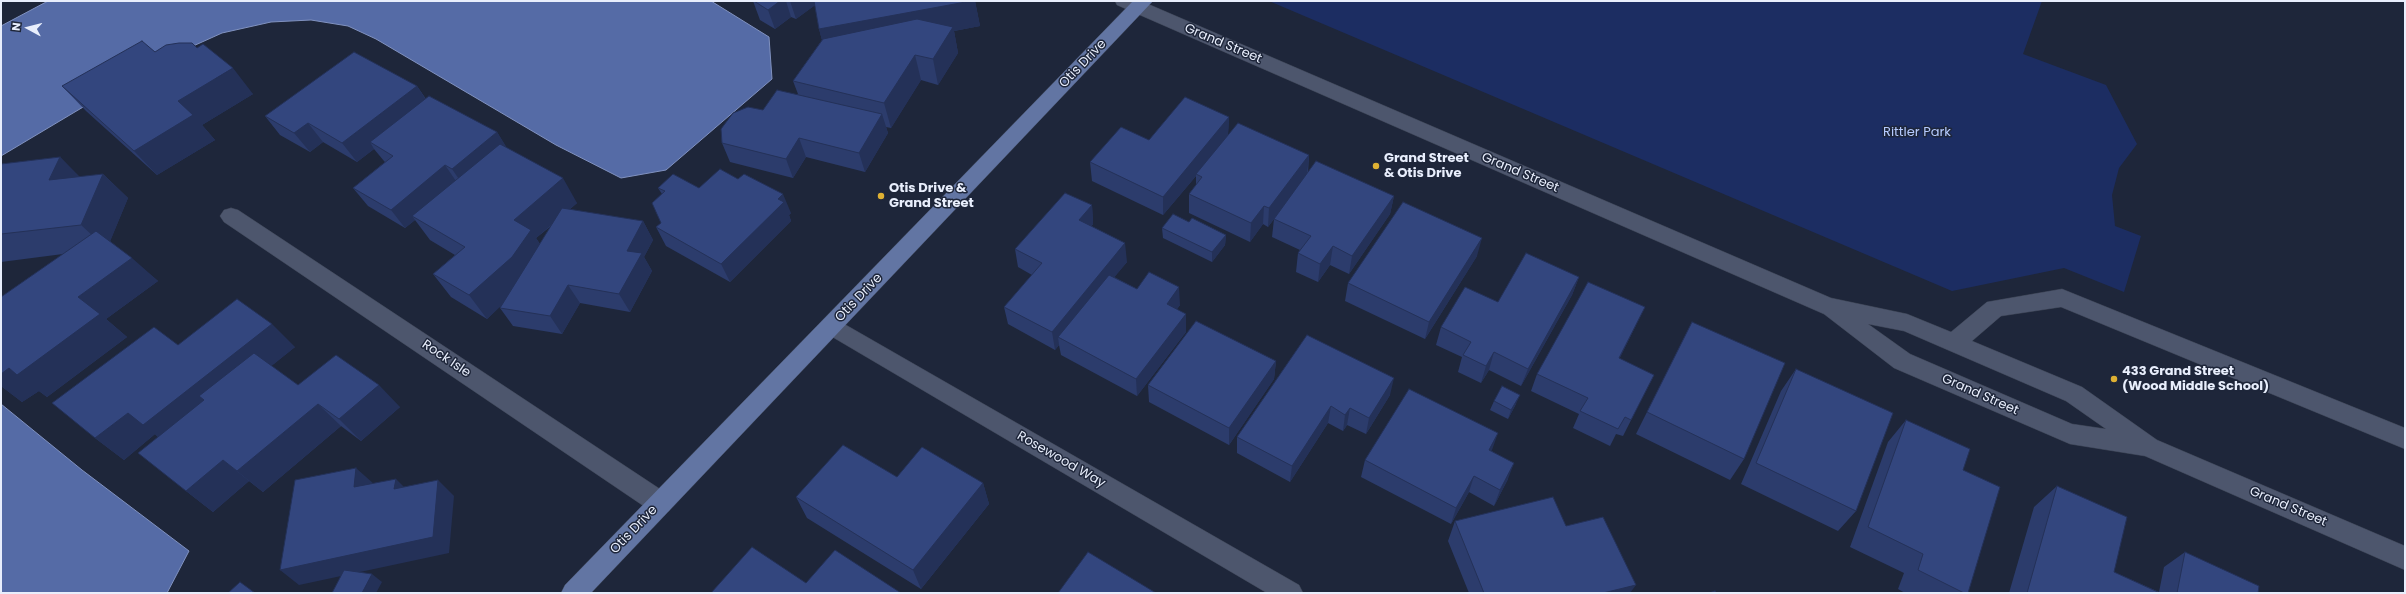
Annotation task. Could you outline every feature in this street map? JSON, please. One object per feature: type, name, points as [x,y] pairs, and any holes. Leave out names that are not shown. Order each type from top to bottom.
[{"type":"main road","name":"Otis Drive","points":[[574,593],[832,326],[1135,3]]},
{"type":"street","name":"Grand Street","points":[[1135,3],[1828,306],[1907,323],[2074,394],[2149,446],[2405,558]]},
{"type":"street","name":"Rock Isle","points":[[231,216],[660,503]]},
{"type":"street","points":[[1954,343],[1995,308],[2062,298],[2405,439]]},
{"type":"street","name":"Grand Street","points":[[1828,306],[1902,361],[2070,434],[2149,446]]},
{"type":"street","name":"Rosewood Way","points":[[832,326],[1290,593]]},
{"type":"green space","name":"Rittler Park","points":[[1269,1],[2042,1],[2023,54],[2106,85],[2137,144],[2119,168],[2112,195],[2115,226],[2141,236],[2124,292],[2064,268],[1952,291]]},
{"type":"shaded area","points":[[48,1],[711,1],[769,37],[772,79],[666,170],[621,178],[556,145],[376,39],[348,26],[311,20],[271,22],[222,33],[162,60],[1,156],[1,26]]},
{"type":"shaded area","points":[[1,404],[82,470],[189,551],[167,593],[1,593]]},
{"type":"building","points":[[754,1],[780,1],[768,10]]},
{"type":"building","points":[[814,1],[971,1],[819,29]]},
{"type":"building","points":[[917,19],[953,27],[933,59],[915,55],[884,103],[793,81],[823,39]]},
{"type":"building","points":[[142,41],[155,52],[166,45],[192,43],[197,48],[203,44],[233,68],[178,101],[193,115],[134,151],[62,86]]},
{"type":"building","points":[[354,52],[417,86],[342,143],[308,123],[294,133],[265,116]]},
{"type":"building","points":[[777,90],[882,114],[859,153],[799,138],[786,159],[722,143],[721,129],[733,113],[748,107],[763,110]]},
{"type":"building","points":[[429,96],[497,132],[452,169],[445,165],[391,210],[353,188],[393,156],[370,142]]},
{"type":"building","points":[[1185,97],[1229,117],[1163,197],[1090,162],[1121,127],[1149,140]]},
{"type":"building","points":[[1238,123],[1309,155],[1269,208],[1264,206],[1251,223],[1189,194],[1202,177],[1196,174]]},
{"type":"building","points":[[500,144],[563,178],[514,220],[531,230],[512,257],[469,295],[433,274],[465,247],[412,216]]},
{"type":"building","points":[[60,157],[49,180],[103,174],[81,225],[1,234],[1,164]]},
{"type":"building","points":[[1316,161],[1394,196],[1352,256],[1333,246],[1320,264],[1298,253],[1311,236],[1274,219]]},
{"type":"building","points":[[720,169],[738,179],[744,174],[783,194],[778,199],[784,202],[721,264],[656,227],[661,223],[652,203],[665,191],[658,188],[673,174],[699,188]]},
{"type":"building","points":[[1065,193],[1092,205],[1079,220],[1125,243],[1052,332],[1004,307],[1042,263],[1015,249]]},
{"type":"building","points":[[1403,202],[1482,238],[1429,322],[1348,283]]},
{"type":"building","points":[[562,208],[643,221],[627,251],[642,253],[619,294],[568,285],[550,316],[500,308]]},
{"type":"building","points":[[1173,214],[1189,222],[1192,218],[1226,235],[1212,252],[1162,228]]},
{"type":"building","points":[[96,231],[132,258],[78,297],[100,314],[17,375],[9,368],[1,374],[1,297]]},
{"type":"building","points":[[1526,253],[1579,277],[1528,369],[1494,352],[1486,366],[1463,355],[1471,342],[1441,327],[1465,287],[1498,302]]},
{"type":"building","points":[[1149,272],[1179,287],[1167,304],[1186,314],[1136,379],[1058,337],[1109,275],[1137,289]]},
{"type":"building","points":[[1588,282],[1645,307],[1619,358],[1654,375],[1631,420],[1625,417],[1618,429],[1580,411],[1588,398],[1537,374]]},
{"type":"building","points":[[237,299],[272,324],[143,425],[128,413],[95,438],[52,403],[154,327],[178,345]]},
{"type":"building","points":[[1196,321],[1276,361],[1229,428],[1148,385]]},
{"type":"building","points":[[1692,322],[1785,363],[1744,459],[1647,412]]},
{"type":"building","points":[[1307,335],[1394,378],[1369,418],[1350,408],[1345,415],[1331,406],[1292,466],[1237,437]]},
{"type":"building","points":[[254,353],[298,385],[336,355],[379,385],[339,419],[318,404],[237,471],[223,460],[186,491],[138,453],[204,400],[199,396]]},
{"type":"building","points":[[1796,369],[1893,413],[1856,511],[1756,463]]},
{"type":"building","points":[[1502,386],[1520,395],[1511,410],[1494,401]]},
{"type":"building","points":[[1409,389],[1498,433],[1489,450],[1514,463],[1500,490],[1474,476],[1456,508],[1365,460]]},
{"type":"building","points":[[1906,420],[1970,449],[1963,470],[2000,487],[1968,593],[1964,593],[1918,570],[1923,554],[1868,527]]},
{"type":"building","points":[[843,445],[897,477],[922,447],[983,483],[913,570],[796,497]]},
{"type":"building","points":[[356,468],[354,487],[396,479],[394,489],[438,480],[433,537],[280,570],[295,480]]},
{"type":"building","points":[[2057,486],[2127,517],[2114,572],[2160,593],[2027,593]]},
{"type":"building","points":[[1553,497],[1566,526],[1603,517],[1636,585],[1603,593],[1484,593],[1455,521]]},
{"type":"building","points":[[752,547],[806,583],[835,550],[901,593],[711,593]]},
{"type":"building","points":[[1088,552],[1156,593],[1058,593]]},
{"type":"building","points":[[2185,552],[2259,586],[2258,593],[2177,593]]},
{"type":"building","points":[[344,570],[372,574],[362,593],[332,593]]},
{"type":"building","points":[[240,582],[255,593],[228,593]]},
{"type":"place","name":"Grand Street & Otis Drive","points":[[1376,166]]},
{"type":"place","name":"Otis Drive & Grand Street","points":[[881,196]]},
{"type":"place","name":"433 Grand Street (Wood Middle School)","points":[[2114,379]]}]
